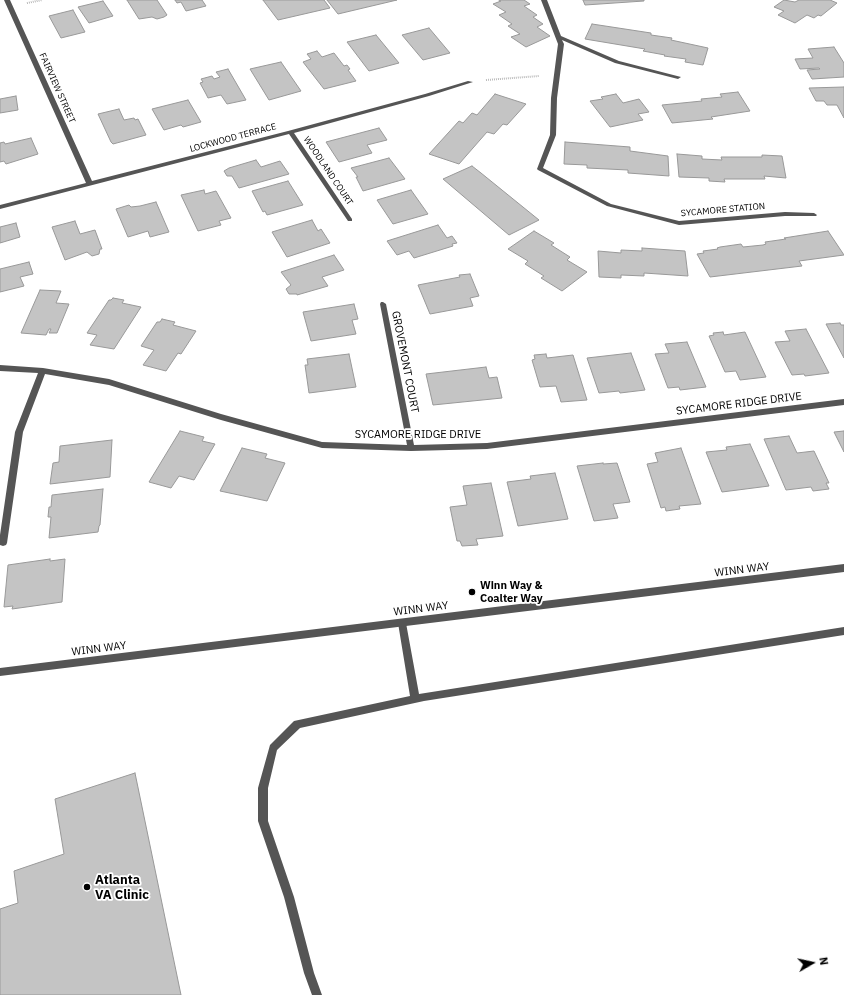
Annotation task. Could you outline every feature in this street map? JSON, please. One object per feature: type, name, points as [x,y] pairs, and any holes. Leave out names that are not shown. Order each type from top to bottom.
[{"type":"street","name":"FAIRVIEW STREET","points":[[7,0],[90,184]]},
{"type":"street","name":"SYCAMORE STATION","points":[[544,0],[562,44],[554,98],[553,135],[540,169],[609,205],[679,223],[785,214],[814,215]]},
{"type":"street","points":[[559,37],[616,62],[678,77]]},
{"type":"street","name":"LOCKWOOD TERRACE","points":[[0,207],[290,132],[470,82]]},
{"type":"street","name":"WOODLAND COURT","points":[[290,132],[350,220]]},
{"type":"street","name":"GROVEMONT COURT","points":[[383,304],[411,448]]},
{"type":"street","name":"SYCAMORE RIDGE DRIVE","points":[[0,368],[43,371],[109,382],[221,417],[322,445],[411,448],[487,446],[844,402]]},
{"type":"street","points":[[3,543],[19,432],[43,371]]},
{"type":"street","name":"WINN WAY","points":[[0,672],[844,568]]},
{"type":"street","points":[[402,622],[415,699]]},
{"type":"street","points":[[317,995],[309,973],[289,897],[263,821],[263,788],[273,748],[297,724],[415,699],[844,631]]},
{"type":"path","points":[[470,82],[557,75]]},
{"type":"building","points":[[127,0],[157,0],[167,15],[157,19],[152,17],[139,19]]},
{"type":"building","points":[[175,0],[202,0],[206,6],[186,11],[181,2],[177,3]]},
{"type":"building","points":[[263,0],[324,0],[330,8],[278,20]]},
{"type":"building","points":[[327,0],[397,0],[338,14]]},
{"type":"building","points":[[499,0],[524,0],[530,4],[524,6],[537,15],[533,17],[543,24],[537,27],[550,36],[526,47],[511,37],[520,34],[508,26],[512,24],[499,15],[506,12],[493,4],[501,1]]},
{"type":"building","points":[[583,0],[644,0],[644,1],[585,5]]},
{"type":"building","points":[[784,0],[795,2],[799,0],[830,0],[837,3],[821,16],[818,15],[814,18],[807,15],[795,23],[778,15],[784,11],[774,7]]},
{"type":"building","points":[[103,1],[113,16],[89,23],[78,7]]},
{"type":"building","points":[[73,10],[85,32],[61,38],[49,16]]},
{"type":"building","points":[[592,24],[651,33],[651,35],[672,38],[671,40],[708,48],[703,65],[685,62],[686,59],[643,51],[645,49],[585,39]]},
{"type":"building","points":[[429,28],[450,53],[423,60],[402,35]]},
{"type":"building","points":[[376,35],[399,63],[369,71],[347,42]]},
{"type":"building","points":[[834,47],[844,63],[844,77],[812,79],[807,70],[820,69],[800,69],[795,59],[813,58],[808,49]]},
{"type":"building","points":[[317,51],[322,57],[334,53],[344,66],[347,65],[350,69],[348,70],[356,81],[324,89],[303,62],[311,59],[307,54]]},
{"type":"building","points":[[281,62],[301,91],[269,100],[250,69]]},
{"type":"building","points":[[228,69],[246,100],[227,104],[221,95],[208,98],[200,83],[203,82],[201,79],[212,76],[214,79],[220,77],[216,72]]},
{"type":"building","points":[[844,87],[844,118],[837,105],[827,105],[824,101],[816,101],[809,88]]},
{"type":"building","points":[[738,92],[750,111],[711,117],[713,119],[672,123],[662,105],[702,101],[701,99],[722,97],[720,94]]},
{"type":"building","points":[[495,94],[526,104],[507,125],[503,124],[494,134],[487,132],[459,164],[429,154],[459,121],[463,123],[472,113],[477,115]]},
{"type":"building","points":[[616,94],[623,103],[639,99],[649,112],[638,114],[643,120],[610,127],[590,101],[603,99],[601,97]]},
{"type":"building","points":[[16,96],[18,110],[0,113],[0,99]]},
{"type":"building","points":[[188,100],[201,122],[183,127],[181,125],[164,130],[152,109]]},
{"type":"building","points":[[119,109],[124,120],[134,118],[135,120],[138,119],[146,135],[113,144],[98,114]]},
{"type":"building","points":[[379,128],[387,140],[367,145],[372,153],[339,162],[326,142]]},
{"type":"building","points":[[31,138],[38,154],[6,164],[4,161],[0,162],[0,143],[4,142],[5,144]]},
{"type":"building","points":[[565,142],[630,147],[630,151],[668,156],[669,176],[628,173],[628,170],[587,168],[587,165],[564,164]]},
{"type":"building","points":[[677,154],[702,156],[702,159],[722,160],[721,157],[762,157],[762,155],[782,156],[786,178],[764,176],[765,179],[724,179],[725,182],[709,181],[709,178],[679,177]]},
{"type":"building","points":[[389,158],[405,179],[363,191],[356,177],[358,177],[351,168]]},
{"type":"building","points":[[256,160],[261,167],[280,161],[289,174],[239,188],[232,176],[227,176],[224,171],[229,168]]},
{"type":"building","points":[[472,166],[539,220],[509,235],[443,179]]},
{"type":"building","points":[[288,181],[303,205],[267,215],[265,211],[263,212],[252,191]]},
{"type":"building","points":[[204,190],[205,194],[216,191],[231,218],[219,221],[221,225],[198,231],[181,195]]},
{"type":"building","points":[[411,190],[428,214],[393,224],[377,200]]},
{"type":"building","points":[[156,202],[169,232],[150,237],[148,231],[128,237],[116,209],[129,205],[131,207],[140,206]]},
{"type":"building","points":[[312,220],[318,231],[321,229],[330,243],[287,257],[272,232]]},
{"type":"building","points":[[75,221],[80,234],[95,230],[102,249],[100,249],[99,254],[92,256],[87,252],[65,260],[52,227]]},
{"type":"building","points":[[16,223],[20,237],[0,243],[0,227]]},
{"type":"building","points":[[438,225],[447,238],[452,236],[457,243],[452,244],[453,246],[414,258],[409,251],[397,255],[387,241]]},
{"type":"building","points":[[534,231],[554,243],[551,245],[570,257],[567,260],[587,272],[562,291],[541,278],[544,276],[525,264],[528,261],[508,249]]},
{"type":"building","points":[[828,231],[844,255],[799,261],[802,266],[710,277],[697,254],[704,253],[703,251],[718,249],[717,248],[720,247],[741,244],[743,247],[763,245],[766,244],[765,242]]},
{"type":"building","points":[[642,248],[685,251],[688,276],[644,273],[644,276],[621,275],[621,278],[599,277],[598,251],[621,253],[621,250],[642,251]]},
{"type":"building","points":[[334,255],[344,270],[322,277],[328,286],[297,295],[289,294],[286,289],[291,285],[281,272]]},
{"type":"building","points":[[29,262],[33,274],[20,277],[24,286],[0,292],[0,269]]},
{"type":"building","points":[[470,274],[479,296],[470,298],[473,306],[430,314],[418,285],[460,277],[459,275]]},
{"type":"building","points":[[40,290],[61,291],[56,303],[69,304],[57,333],[49,333],[51,329],[49,329],[46,335],[21,333]]},
{"type":"building","points":[[113,298],[124,300],[122,303],[141,307],[114,349],[90,345],[97,335],[87,333],[109,300]]},
{"type":"building","points":[[354,304],[358,319],[352,320],[356,334],[311,341],[303,312]]},
{"type":"building","points":[[162,319],[175,322],[173,325],[196,331],[181,354],[178,353],[166,371],[143,365],[154,350],[141,346],[157,322],[160,322]]},
{"type":"building","points":[[840,323],[841,325],[844,325],[844,358],[826,324]]},
{"type":"building","points":[[806,329],[829,373],[805,376],[804,374],[792,375],[775,342],[790,341],[785,331]]},
{"type":"building","points":[[723,332],[724,335],[745,332],[766,377],[740,380],[736,371],[725,372],[709,336],[714,335],[713,333]]},
{"type":"building","points":[[687,342],[706,387],[680,390],[679,387],[668,388],[655,354],[669,353],[665,344]]},
{"type":"building","points":[[631,353],[645,390],[620,393],[619,391],[599,393],[587,358]]},
{"type":"building","points":[[349,354],[356,387],[309,393],[305,365],[308,365],[307,359]]},
{"type":"building","points":[[546,354],[547,358],[573,355],[587,400],[561,402],[556,386],[540,387],[532,360],[535,359],[534,355]]},
{"type":"building","points":[[486,367],[489,378],[497,377],[502,398],[433,405],[426,374]]},
{"type":"building","points":[[180,431],[204,437],[202,441],[215,444],[194,480],[179,476],[171,488],[149,482]]},
{"type":"building","points":[[844,431],[844,452],[834,432]]},
{"type":"building","points":[[789,436],[797,453],[814,451],[829,483],[826,483],[829,489],[813,491],[811,487],[786,490],[764,439]]},
{"type":"building","points":[[112,440],[110,477],[50,484],[53,463],[59,462],[60,446]]},
{"type":"building","points":[[750,444],[769,486],[722,492],[706,452],[727,450],[726,447]]},
{"type":"building","points":[[242,448],[267,454],[265,458],[285,463],[267,501],[220,491]]},
{"type":"building","points":[[681,448],[701,504],[679,506],[680,509],[666,511],[665,507],[661,508],[647,464],[658,462],[655,453]]},
{"type":"building","points":[[617,463],[630,502],[613,504],[618,518],[594,521],[577,466]]},
{"type":"building","points":[[555,473],[568,519],[518,526],[507,482],[531,479],[530,476]]},
{"type":"building","points":[[491,483],[503,536],[476,539],[478,545],[462,546],[460,541],[457,541],[450,507],[467,505],[463,486]]},
{"type":"building","points":[[103,489],[98,532],[49,538],[51,517],[48,517],[52,495]]},
{"type":"building","points":[[50,559],[50,561],[65,559],[62,602],[12,609],[13,606],[4,607],[8,565]]},
{"type":"building","name":"Atlanta VA Clinic","points":[[135,773],[181,995],[0,995],[0,909],[18,903],[14,871],[64,854],[55,799]]},
{"type":"place","name":"Winn Way & Coalter Way","points":[[472,592]]},
{"type":"place","name":"Atlanta VA Clinic","points":[[87,887]]}]
